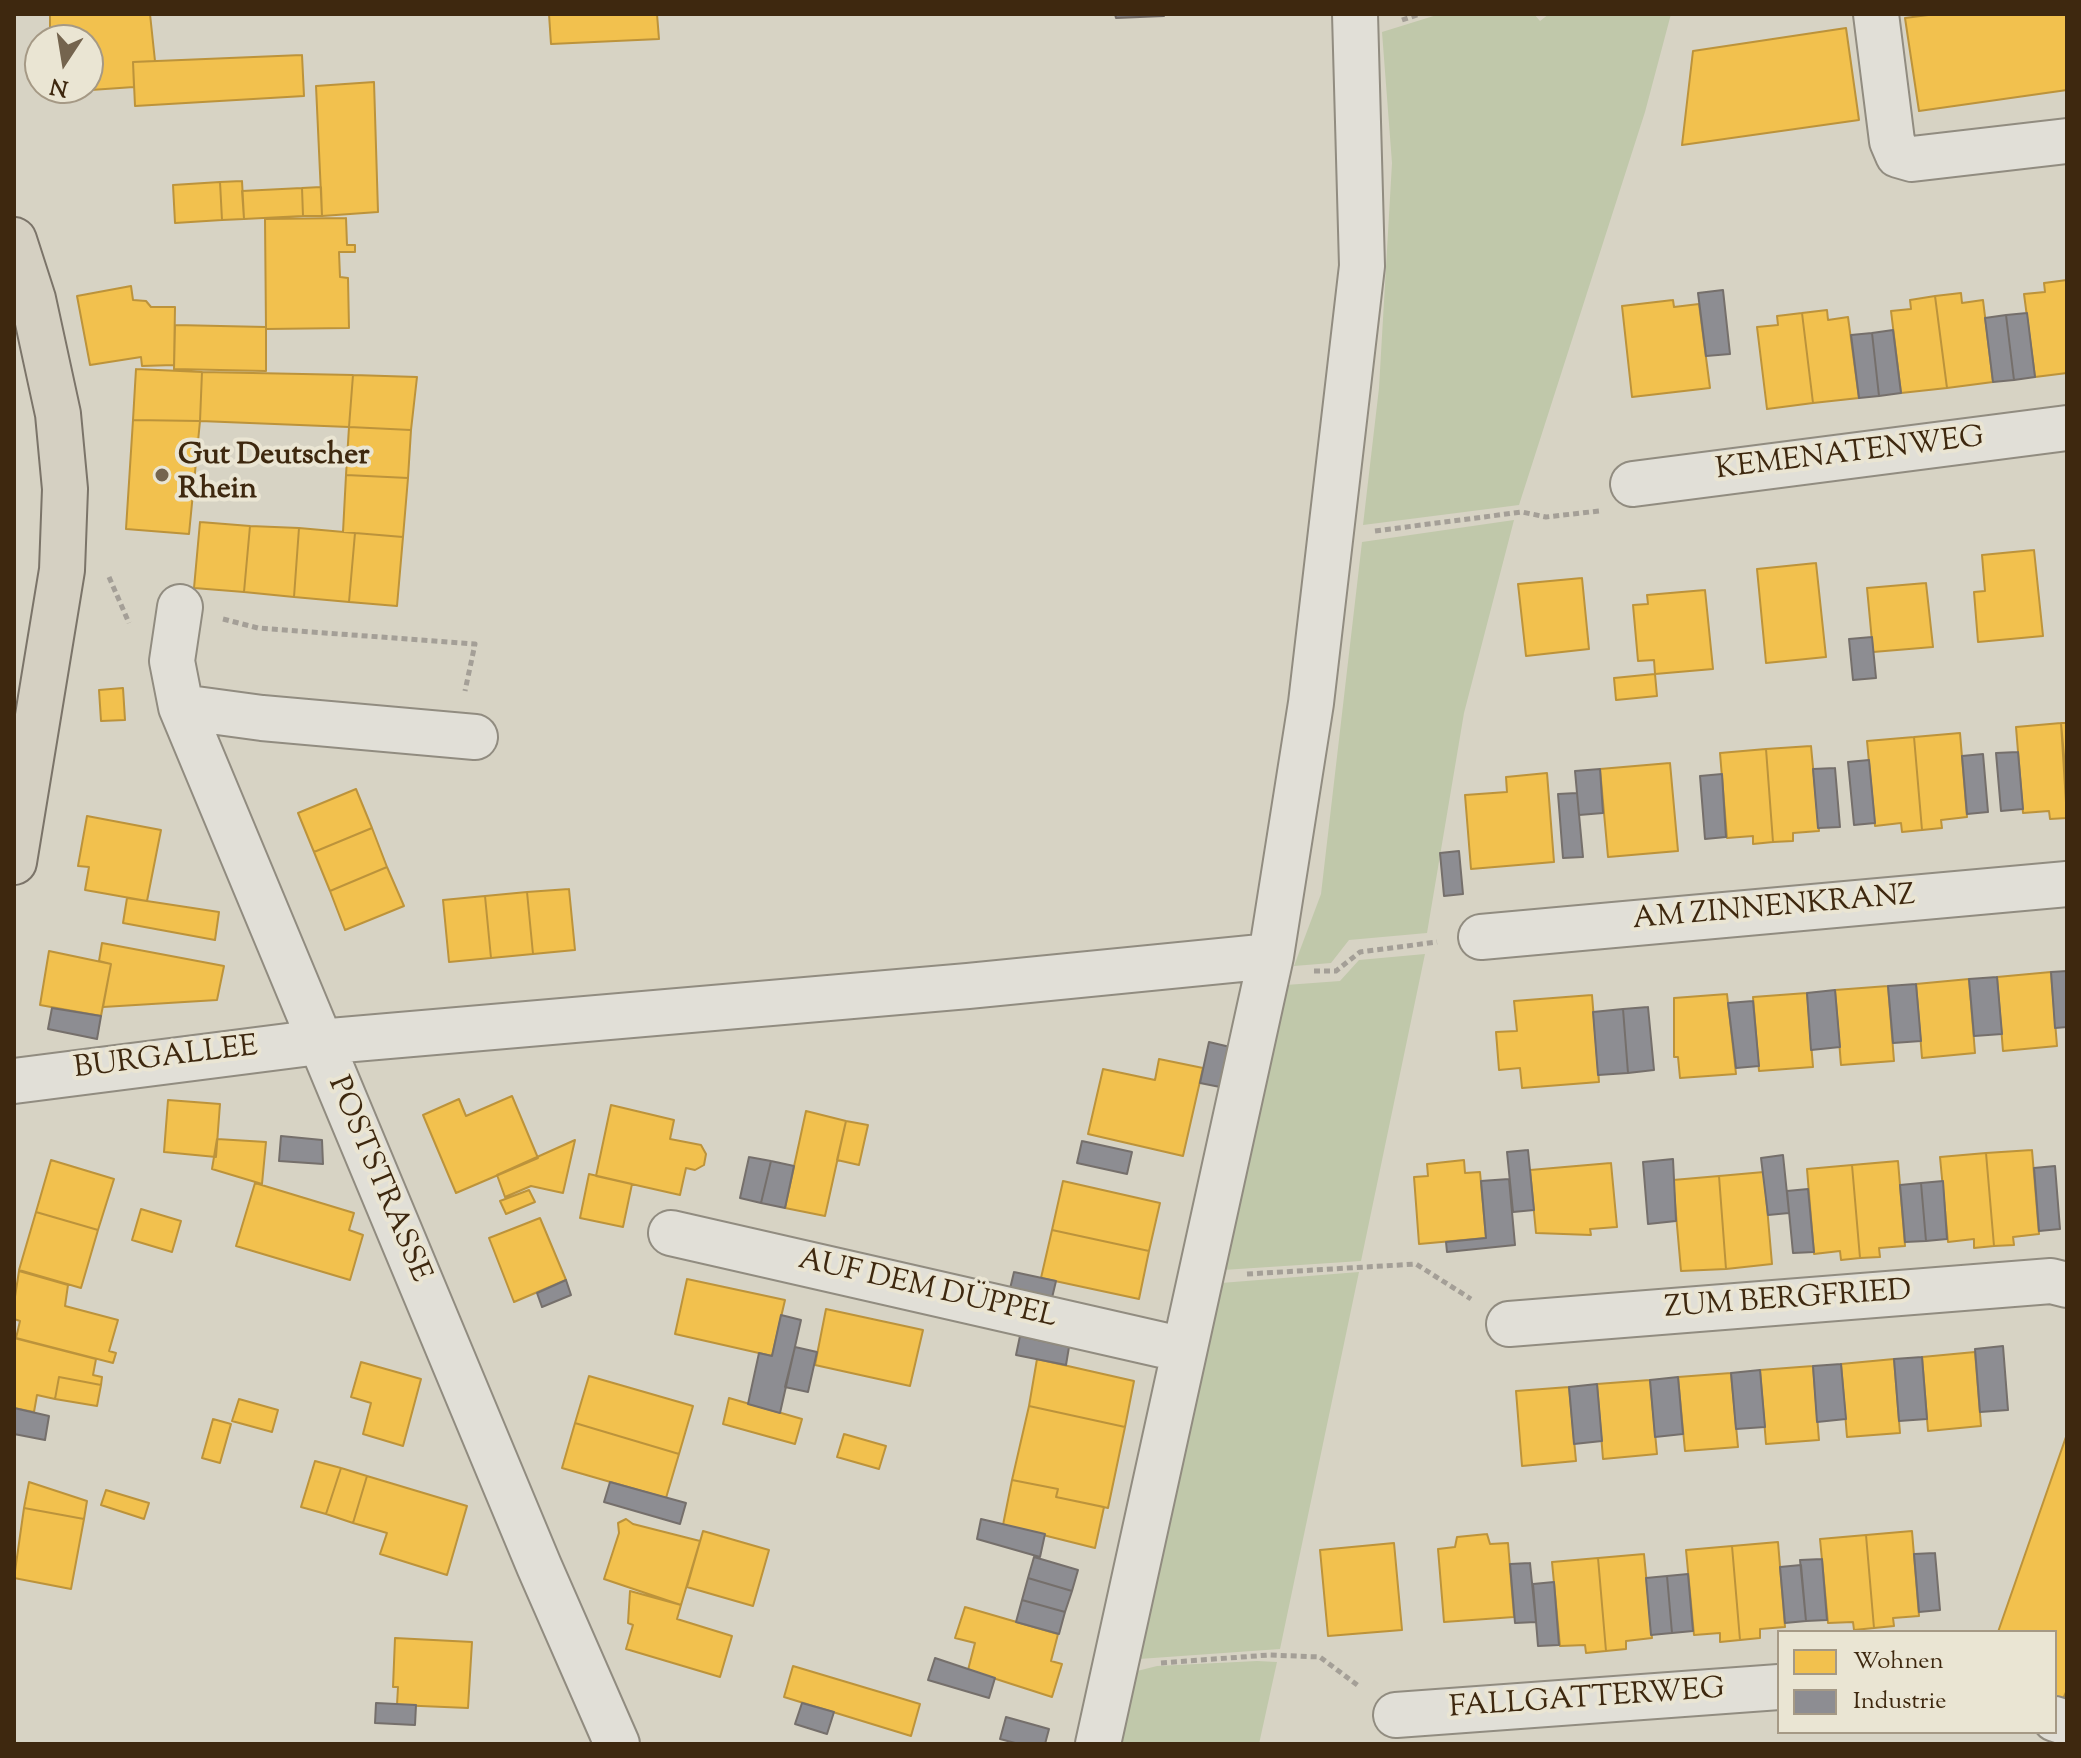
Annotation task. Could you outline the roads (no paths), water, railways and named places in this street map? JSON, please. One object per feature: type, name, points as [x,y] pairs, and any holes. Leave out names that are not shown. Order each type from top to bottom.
[{"type":"main road","points":[[14,862],[60,585],[65,523],[58,414],[17,261]]},
{"type":"street","points":[[1098,1744],[1269,964],[1311,703],[1362,266],[1355,14]]},
{"type":"street","points":[[1876,14],[1892,141],[1898,155],[1912,159],[2067,141]]},
{"type":"street","name":"KEMENATENWEG","points":[[1633,484],[2067,428]]},
{"type":"street","name":"POSTSTRASSE","points":[[180,607],[172,661],[181,707],[319,1042],[617,1744]]},
{"type":"street","points":[[181,707],[262,718],[475,737]]},
{"type":"street","name":"AM ZINNENKRANZ","points":[[1481,937],[2067,884]]},
{"type":"street","name":"BURGALLEE","points":[[14,1081],[319,1042],[968,986],[1269,964]]},
{"type":"street","name":"AUF DEM DÜPPEL","points":[[671,1233],[1184,1350]]},
{"type":"street","name":"ZUM BERGFRIED","points":[[1509,1324],[2051,1281],[2067,1285]]},
{"type":"street","name":"FALLGATTERWEG","points":[[1396,1715],[1777,1687]]},
{"type":"place","name":"Gut Deutscher Rhein","points":[[162,475]]}]
